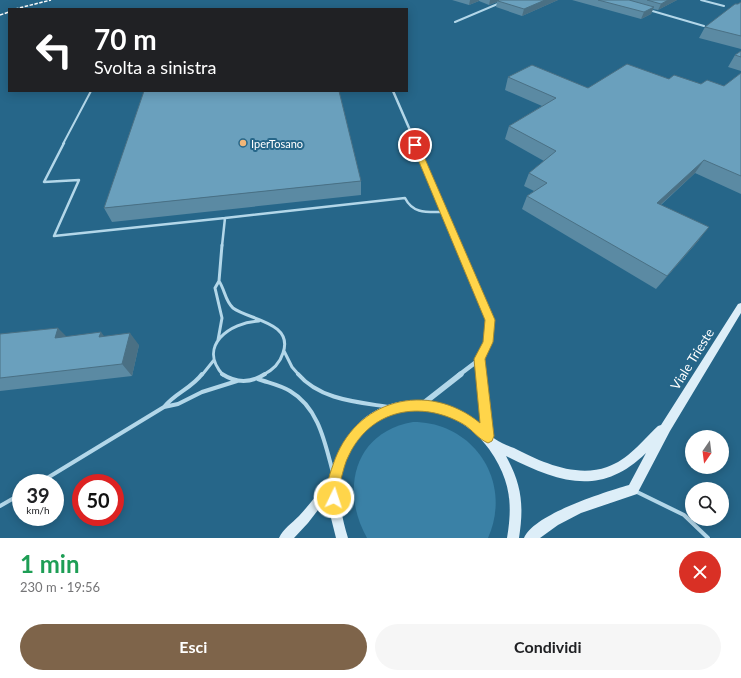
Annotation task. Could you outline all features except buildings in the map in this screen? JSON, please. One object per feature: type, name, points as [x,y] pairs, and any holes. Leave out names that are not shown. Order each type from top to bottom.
[{"type":"main road","name":"Viale Trieste","points":[[633,490],[666,427],[741,306]]},
{"type":"main road","name":"Viale Trieste","points":[[342,538],[336,519],[334,498],[335,479],[343,453],[359,430],[380,414],[395,408],[422,405],[441,408],[455,413],[469,421],[491,440],[537,466],[559,473],[577,476],[600,474],[621,467],[666,427]]},
{"type":"main road","name":"Viale Trieste","points":[[491,440],[506,464],[514,488],[517,513],[513,538]]},
{"type":"main road","name":"Viale Trieste","points":[[285,538],[304,519],[335,479]]},
{"type":"main road","points":[[530,538],[541,528],[563,514],[585,504],[633,490]]},
{"type":"street","points":[[455,22],[505,0]]},
{"type":"street","points":[[701,0],[724,6]]},
{"type":"street","points":[[644,9],[704,26]]},
{"type":"street","points":[[393,92],[490,320],[488,342],[480,359],[422,405]]},
{"type":"street","points":[[480,359],[491,440]]},
{"type":"lane","points":[[89,92],[44,182],[79,180],[54,236],[405,198],[409,207],[412,209],[426,212],[443,212]]},
{"type":"lane","points":[[225,218],[219,281],[215,288],[222,318],[218,340],[215,347],[214,360],[221,374],[238,381]]},
{"type":"lane","points":[[219,281],[223,286],[225,297],[233,308],[259,321]]},
{"type":"lane","points":[[218,340],[223,334],[236,325],[259,321],[267,322],[278,330],[282,336],[284,350],[290,366],[308,384],[317,390],[347,400],[395,408]]},
{"type":"lane","points":[[258,379],[275,367],[284,350]]},
{"type":"lane","points":[[164,407],[171,398],[197,380],[214,360]]},
{"type":"lane","points":[[54,474],[164,407],[178,404],[202,392],[238,381],[258,379],[290,391],[308,405],[321,432],[335,479]]},
{"type":"lane","points":[[633,490],[670,506],[698,524],[708,538]]},
{"type":"lane","points":[[0,506],[12,499]]},
{"type":"shaded area","points":[[413,422],[435,425],[454,432],[470,444],[483,459],[491,477],[495,496],[494,517],[488,538],[367,538],[359,520],[354,501],[354,483],[358,466],[365,450],[377,438],[393,428]]},
{"type":"railway","points":[[19,8],[51,0]]},
{"type":"railway","points":[[0,15],[8,12]]},
{"type":"place","name":"IperTosano","points":[[243,143]]},
{"type":"route","points":[[334,498],[335,479],[338,466],[350,440],[369,421],[380,414],[395,408],[410,405],[441,408],[455,413],[469,421],[488,436],[480,359],[488,342],[490,320],[415,145]]}]
